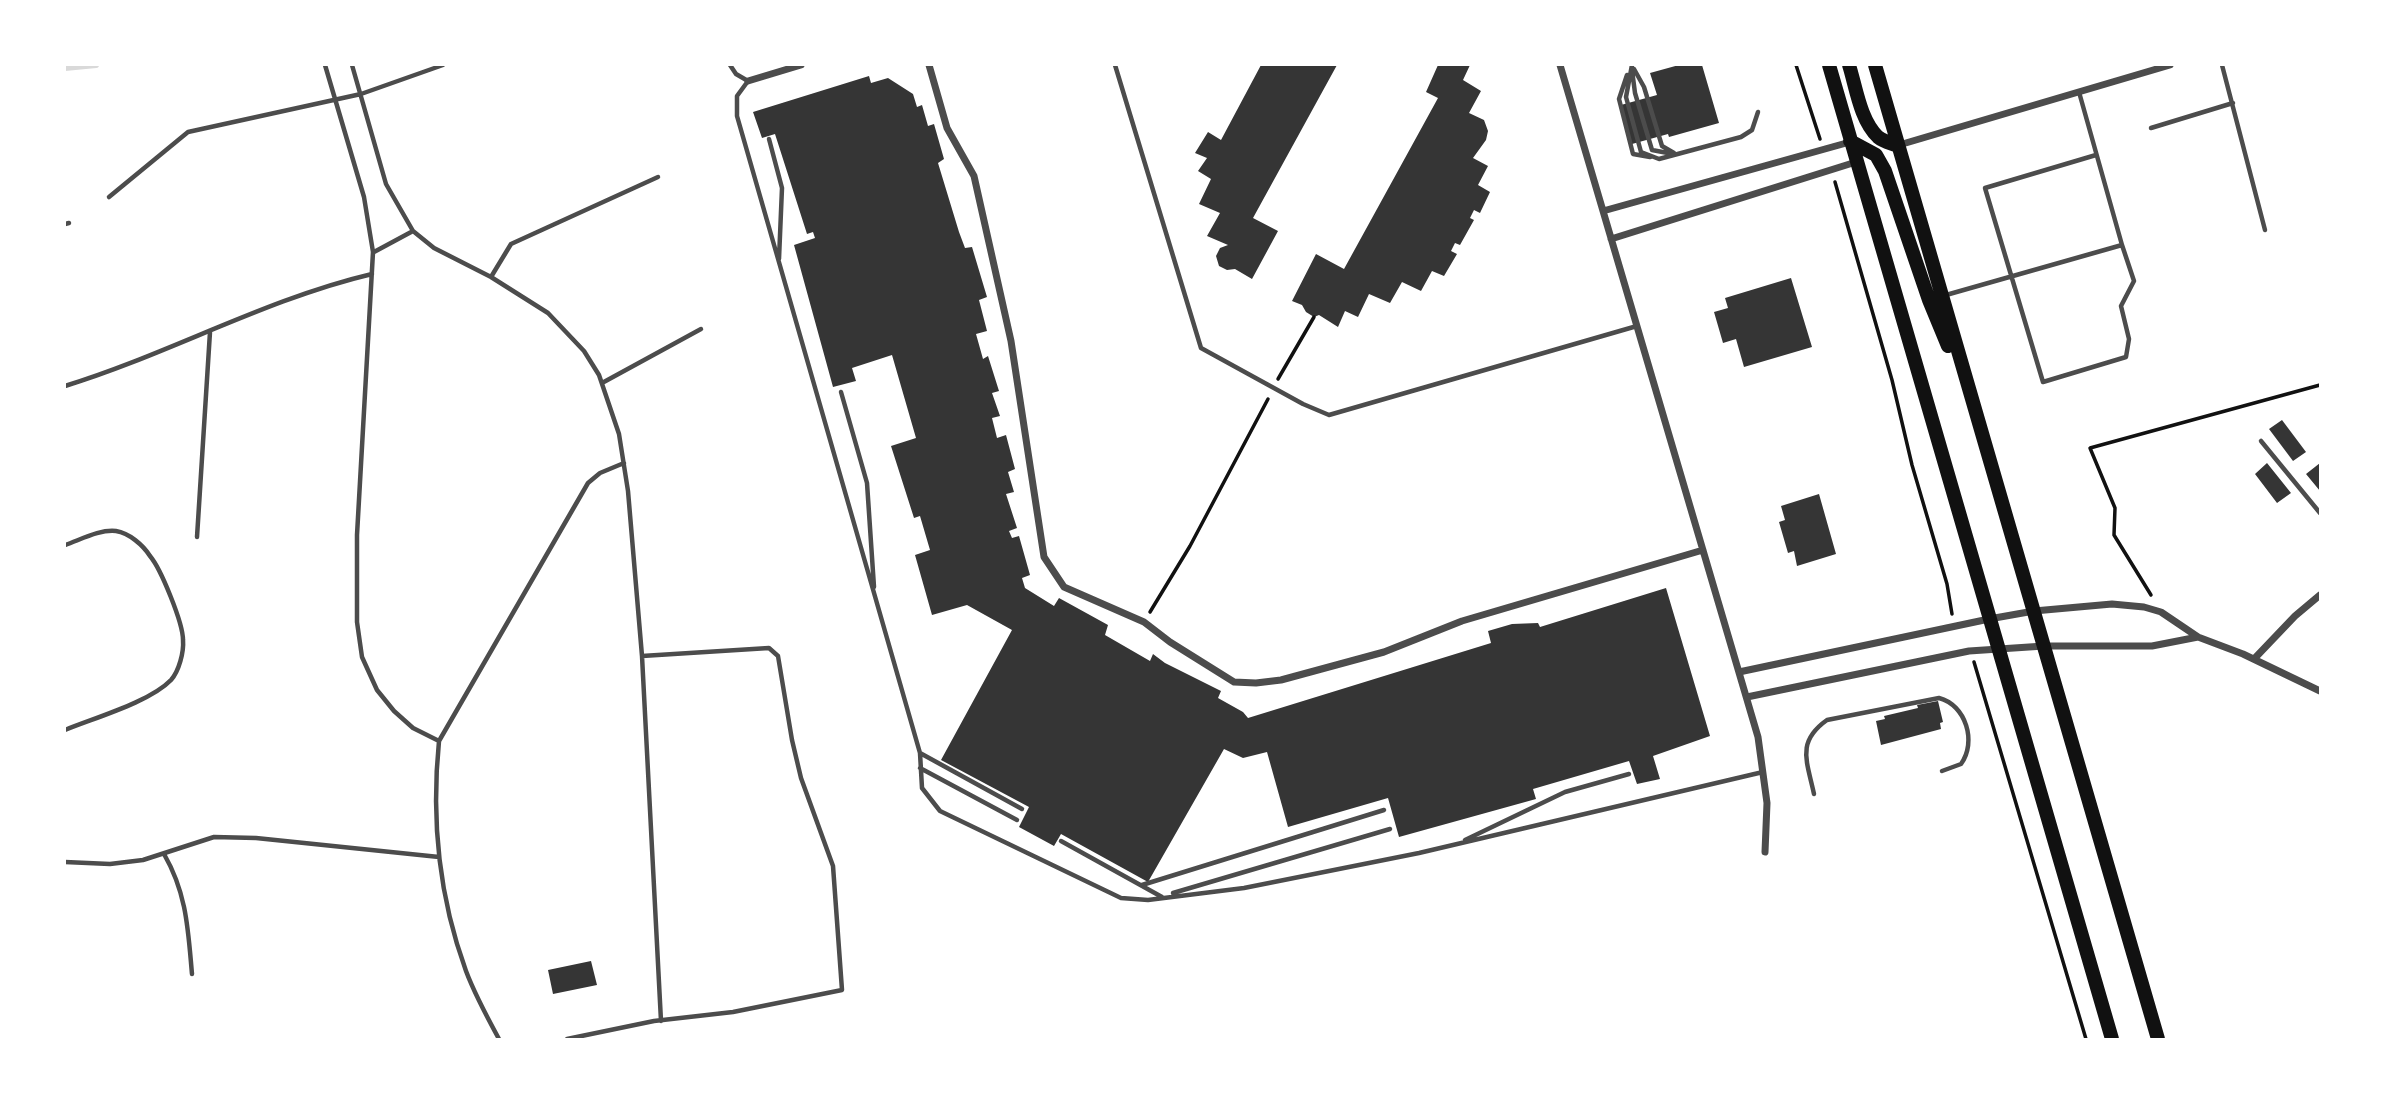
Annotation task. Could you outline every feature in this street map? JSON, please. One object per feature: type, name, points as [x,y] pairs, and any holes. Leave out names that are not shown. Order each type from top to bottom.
[{"type":"main road","points":[[1829,65],[2112,1039]]},
{"type":"main road","points":[[1849,65],[1864,115],[1872,130],[1884,141],[1898,146]]},
{"type":"main road","points":[[1875,65],[2158,1039]]},
{"type":"main road","points":[[1850,141],[1876,155],[1885,171],[1929,300],[1974,405]]},
{"type":"street","points":[[748,81],[801,65]]},
{"type":"street","points":[[929,65],[947,128],[974,176],[1011,341],[1044,557],[1063,587],[1144,622],[1170,642],[1234,682],[1269,681],[1384,652],[1462,621],[1703,550]]},
{"type":"street","points":[[1560,65],[1758,737],[1767,803],[1765,852]]},
{"type":"street","points":[[1898,146],[2170,65]]},
{"type":"street","points":[[1603,211],[1850,141]]},
{"type":"street","points":[[1611,239],[1856,162]]},
{"type":"street","points":[[2254,659],[2320,594]]},
{"type":"street","points":[[1739,672],[1989,619],[2034,611],[2112,604],[2144,607],[2161,612],[2198,637],[2254,659],[2320,691]]},
{"type":"street","points":[[1746,697],[1969,652],[2043,646],[2152,646],[2198,637]]},
{"type":"lane","points":[[325,65],[364,197],[373,252],[357,535],[356,622],[362,657],[377,690],[394,711],[413,728],[439,741]]},
{"type":"lane","points":[[352,65],[386,184],[413,231],[433,248],[491,277],[548,313],[584,351],[602,383],[619,434],[628,491],[642,656],[661,1021]]},
{"type":"lane","points":[[109,197],[188,132],[335,101],[443,65]]},
{"type":"lane","points":[[730,65],[736,74],[748,81],[737,96],[737,116],[919,753],[922,788],[940,811],[1121,898],[1148,900],[1390,829]]},
{"type":"lane","points":[[1115,65],[1201,348],[1303,404],[1329,415],[1637,326]]},
{"type":"lane","points":[[1632,65],[1644,87],[1662,146],[1677,155]]},
{"type":"lane","points":[[1632,65],[1635,93],[1652,150],[1677,155]]},
{"type":"lane","points":[[1632,65],[1626,97],[1642,152],[1659,159]]},
{"type":"lane","points":[[1632,65],[1619,99],[1633,154],[1659,159],[1741,137],[1752,130],[1758,111]]},
{"type":"lane","points":[[2222,65],[2265,230]]},
{"type":"lane","points":[[2078,92],[2134,281],[2121,306],[2129,339],[2126,357],[2043,382],[1985,188],[2096,155]]},
{"type":"lane","points":[[2151,128],[2232,103]]},
{"type":"lane","points":[[769,139],[782,188],[779,264]]},
{"type":"lane","points":[[491,277],[511,244],[659,177]]},
{"type":"lane","points":[[373,252],[413,231]]},
{"type":"lane","points":[[1942,296],[2122,245]]},
{"type":"lane","points":[[65,386],[282,303],[372,274]]},
{"type":"lane","points":[[602,383],[701,329]]},
{"type":"lane","points":[[197,537],[210,331]]},
{"type":"lane","points":[[841,392],[867,482],[874,596]]},
{"type":"lane","points":[[2262,441],[2320,513]]},
{"type":"lane","points":[[499,1039],[466,970],[442,881],[435,780],[439,741],[448,730],[588,484],[600,473],[624,463]]},
{"type":"lane","points":[[65,545],[96,534],[115,531],[130,535],[150,556],[169,595],[183,637],[182,654],[173,679],[154,693],[65,730]]},
{"type":"lane","points":[[568,1039],[661,1021],[733,1012],[842,990],[833,866],[801,778],[778,656],[769,649],[642,656]]},
{"type":"lane","points":[[1814,794],[1805,747],[1814,730],[1827,720],[1933,698],[1948,700],[1957,706],[1968,733],[1969,746],[1961,764],[1942,771]]},
{"type":"lane","points":[[919,753],[1022,809]]},
{"type":"lane","points":[[920,768],[1017,820]]},
{"type":"lane","points":[[1061,841],[1162,897],[1244,888],[1456,845],[1763,772]]},
{"type":"lane","points":[[1456,845],[1565,792],[1629,774]]},
{"type":"lane","points":[[1142,885],[1384,810]]},
{"type":"lane","points":[[65,862],[110,864],[143,860],[214,837],[256,838],[439,857]]},
{"type":"lane","points":[[164,854],[184,900],[192,974]]},
{"type":"path","points":[[1796,65],[1815,126]]},
{"type":"path","points":[[1835,181],[1892,380],[1912,465],[1947,584],[1951,610]]},
{"type":"path","points":[[1144,622],[1190,546],[1273,388],[1314,317]]},
{"type":"path","points":[[2161,612],[2114,535],[2115,508],[2090,448],[2320,385]]},
{"type":"path","points":[[1976,666],[2086,1039]]},
{"type":"building","points":[[1261,65],[1337,65],[1253,218],[1278,231],[1252,279],[1235,269],[1227,270],[1219,266],[1216,256],[1220,248],[1228,245],[1207,236],[1220,213],[1199,204],[1211,179],[1198,171],[1207,158],[1195,153],[1208,132],[1221,140]]},
{"type":"building","points":[[1438,65],[1470,65],[1463,80],[1481,91],[1469,113],[1484,120],[1488,131],[1486,140],[1473,158],[1488,166],[1478,185],[1490,192],[1480,213],[1474,210],[1470,218],[1474,220],[1460,245],[1455,243],[1451,251],[1457,254],[1444,276],[1432,271],[1421,291],[1402,282],[1390,303],[1369,294],[1358,317],[1345,311],[1338,327],[1319,315],[1314,317],[1306,312],[1302,305],[1292,301],[1316,254],[1344,269],[1438,98],[1426,92]]},
{"type":"building","points":[[1679,65],[1702,65],[1719,123],[1632,144],[1621,105],[1657,95],[1650,73]]},
{"type":"building","points":[[869,76],[871,83],[888,78],[913,94],[917,107],[922,105],[928,126],[934,124],[944,159],[938,163],[959,232],[965,248],[972,247],[987,297],[979,300],[987,331],[976,334],[983,359],[988,356],[999,391],[992,393],[1000,416],[992,418],[997,438],[1006,435],[1015,469],[1008,472],[1014,492],[1006,494],[1017,528],[1009,531],[1012,538],[1019,536],[1030,575],[1022,578],[1025,588],[1054,606],[1059,598],[1108,625],[1105,635],[1150,661],[1153,654],[1165,663],[1221,691],[1218,698],[1243,712],[1248,718],[1491,643],[1488,631],[1512,624],[1538,623],[1540,627],[1666,588],[1710,736],[1653,756],[1660,779],[1637,784],[1629,761],[1533,789],[1536,799],[1399,837],[1388,798],[1288,827],[1267,752],[1243,758],[1224,749],[1148,882],[1061,834],[1054,846],[1019,827],[1029,807],[941,760],[1012,630],[967,605],[932,615],[915,555],[930,550],[920,516],[914,518],[891,446],[916,438],[892,355],[852,368],[856,381],[833,387],[794,245],[815,238],[813,232],[807,234],[775,134],[762,138],[753,112]]},
{"type":"building","points":[[1791,278],[1812,347],[1744,367],[1736,339],[1723,343],[1714,312],[1728,308],[1725,298]]},
{"type":"building","points":[[2282,420],[2306,452],[2293,461],[2269,429]]},
{"type":"building","points":[[2267,463],[2291,493],[2277,503],[2255,474]]},
{"type":"building","points":[[2320,463],[2320,491],[2306,474]]},
{"type":"building","points":[[1819,494],[1836,554],[1797,566],[1794,551],[1788,553],[1779,522],[1785,520],[1781,506]]},
{"type":"building","points":[[1938,701],[1943,722],[1940,723],[1941,729],[1881,745],[1876,721],[1885,719],[1884,716],[1918,708],[1917,705]]},
{"type":"building","points":[[591,961],[597,985],[553,994],[548,970]]},
{"type":"waterway","points":[[65,68],[96,65]]}]
